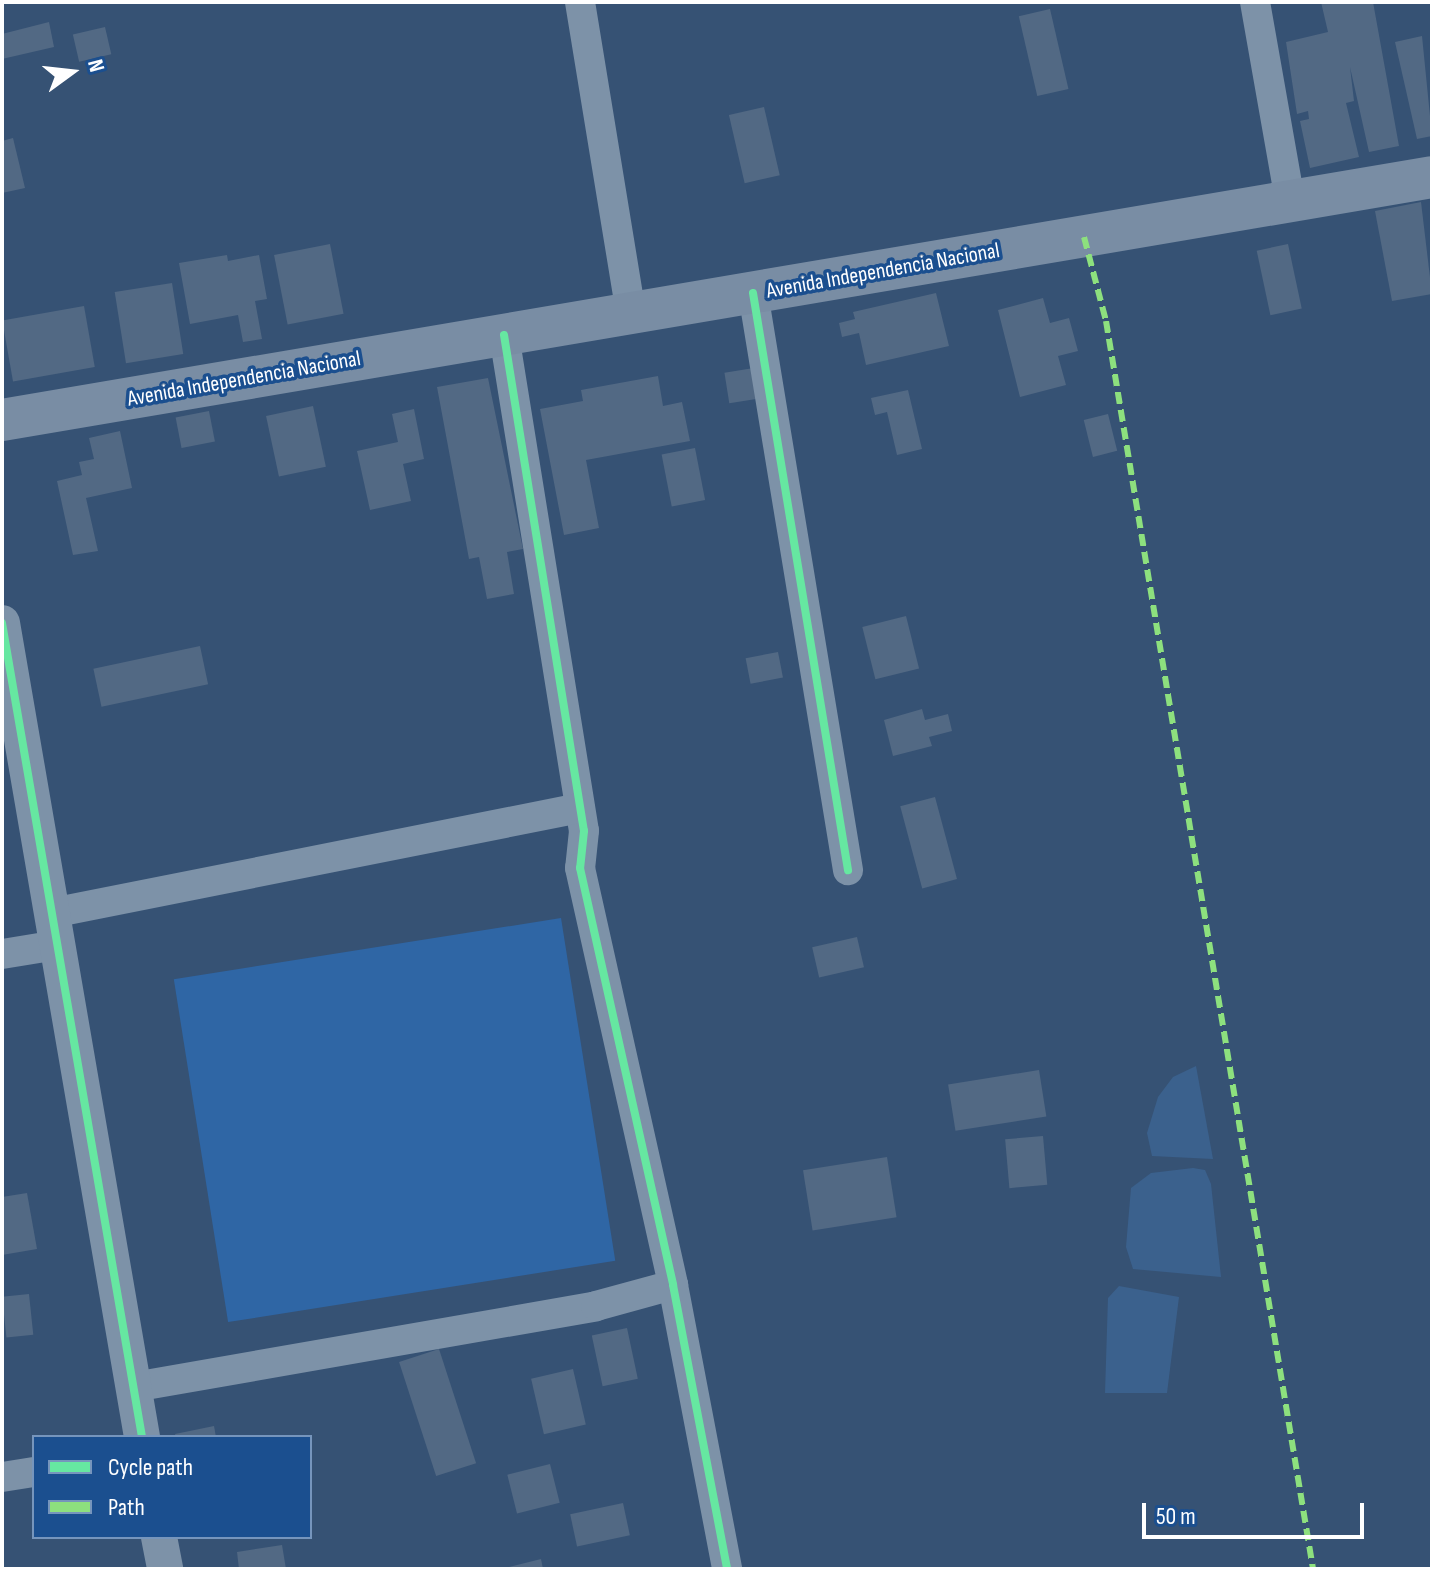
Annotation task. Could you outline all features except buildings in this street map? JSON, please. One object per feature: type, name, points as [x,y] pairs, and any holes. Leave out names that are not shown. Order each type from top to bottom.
[{"type":"main road","name":"Avenida Independencia Nacional","points":[[2,420],[1432,177]]},
{"type":"street","points":[[580,2],[631,314]]},
{"type":"street","points":[[1255,2],[1290,201]]},
{"type":"street","points":[[753,293],[848,870]]},
{"type":"street","points":[[504,335],[580,808],[580,868],[673,1285],[727,1569]]},
{"type":"street","points":[[2,623],[142,1435]]},
{"type":"street","points":[[2,954],[54,929],[580,808]]},
{"type":"street","points":[[134,1387],[596,1306],[673,1285]]},
{"type":"street","points":[[2,1477],[32,1472]]},
{"type":"street","points":[[159,1539],[165,1569]]},
{"type":"shaded area","points":[[561,918],[615,1261],[228,1322],[174,979]]},
{"type":"shaded area","points":[[1196,1066],[1213,1159],[1152,1156],[1147,1133],[1158,1097],[1173,1077]]},
{"type":"shaded area","points":[[1193,1168],[1205,1170],[1211,1184],[1221,1277],[1133,1269],[1126,1247],[1131,1188],[1151,1173]]},
{"type":"shaded area","points":[[1119,1286],[1179,1297],[1167,1393],[1105,1393],[1108,1298]]},
{"type":"marked path","points":[[1084,237],[1106,321],[1313,1569]]},
{"type":"cycle path","points":[[753,293],[848,870]]},
{"type":"cycle path","points":[[504,335],[584,831],[580,868],[673,1285],[727,1569]]},
{"type":"cycle path","points":[[2,623],[142,1435]]}]
